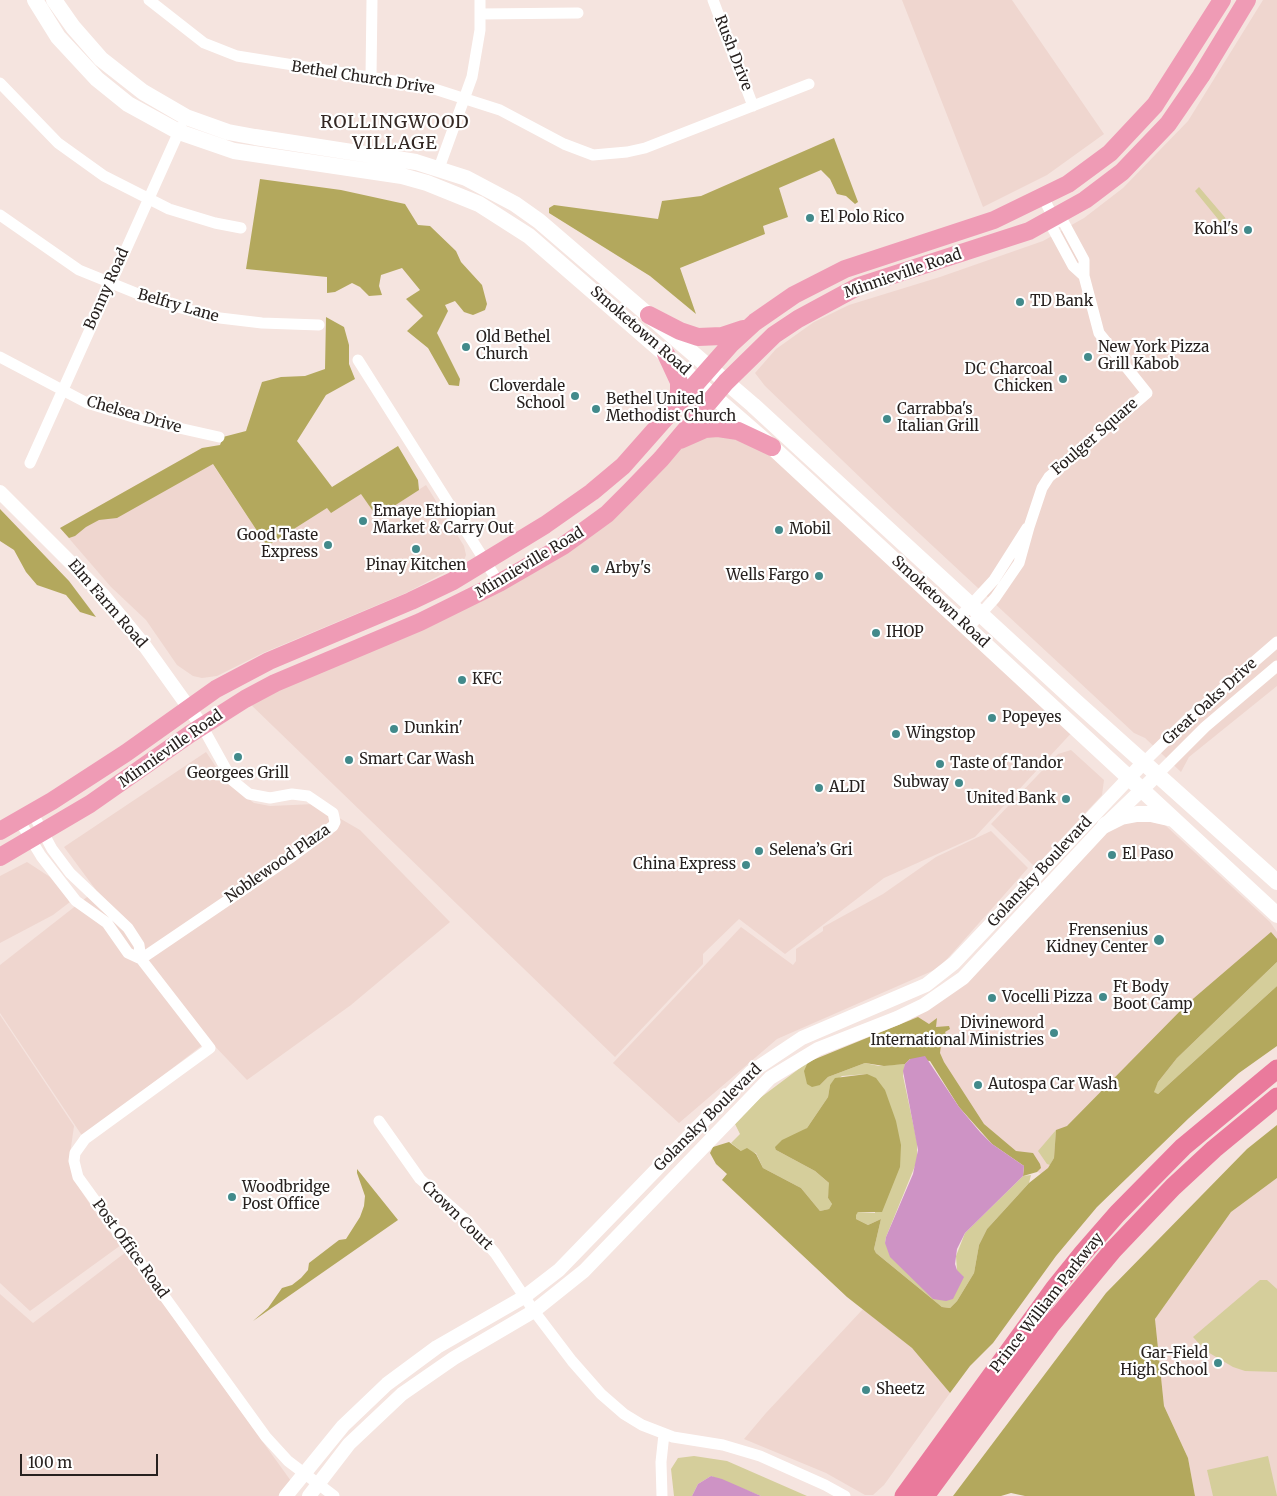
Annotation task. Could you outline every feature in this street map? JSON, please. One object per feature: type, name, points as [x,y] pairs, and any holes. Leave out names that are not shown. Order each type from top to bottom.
[{"type":"highway","name":"Prince William Parkway","points":[[904,1496],[1054,1289],[1117,1214],[1183,1147],[1277,1069]]},
{"type":"highway","name":"Prince William Parkway","points":[[925,1496],[1050,1326],[1113,1250],[1148,1212],[1207,1156],[1277,1097]]},
{"type":"main road","name":"Smoketown Road","points":[[35,0],[58,36],[97,79],[128,104],[179,132],[234,151],[402,176],[456,193],[502,217],[530,236],[772,446],[1277,914]]},
{"type":"main road","name":"Smoketown Road","points":[[54,0],[73,28],[101,59],[143,92],[186,116],[238,134],[393,157],[439,168],[483,185],[515,204],[649,315],[726,382],[1277,882]]},
{"type":"main road","name":"Minnieville Road","points":[[0,831],[126,752],[216,689],[269,661],[411,601],[486,563],[545,526],[608,480],[629,460],[748,328],[794,295],[845,268],[994,220],[1043,197],[1090,170],[1140,122],[1167,88],[1222,0]]},
{"type":"main road","name":"Minnieville Road","points":[[0,857],[105,794],[202,726],[275,683],[420,622],[499,582],[562,546],[590,526],[630,491],[726,382],[774,335],[832,299],[860,286],[1006,240],[1054,219],[1084,200],[1122,172],[1168,124],[1201,76],[1247,0]]},
{"type":"main road","points":[[649,315],[680,331],[698,337],[722,336],[748,328]]},
{"type":"main road","points":[[666,354],[678,382],[679,397],[675,408]]},
{"type":"main road","points":[[675,442],[696,432],[718,428],[738,431],[772,446]]},
{"type":"main road","points":[[1105,825],[1121,817],[1136,814],[1152,814],[1176,820]]},
{"type":"street","name":"Bethel Church Drive","points":[[149,0],[186,31],[204,43],[228,53],[256,61],[425,86],[500,110],[564,144],[594,155],[646,148],[809,84]]},
{"type":"street","points":[[371,77],[372,0]]},
{"type":"street","points":[[439,168],[465,98],[476,56],[480,0]]},
{"type":"street","name":"Rush Drive","points":[[713,0],[753,106]]},
{"type":"street","points":[[480,14],[578,13]]},
{"type":"street","points":[[0,83],[58,142],[104,176],[148,200],[194,218],[241,228]]},
{"type":"street","name":"Bonny Road","points":[[30,463],[186,116]]},
{"type":"street","name":"Foulger Square","points":[[963,624],[1006,584],[1019,563],[1028,527],[1042,488],[1057,468],[1147,392],[1099,333],[1084,276],[1085,264],[1078,247],[1064,223],[1054,219],[1043,197]]},
{"type":"street","name":"Belfry Lane","points":[[0,215],[66,262],[110,283],[158,302],[220,318],[262,323],[318,325]]},
{"type":"street","name":"Chelsea Drive","points":[[0,357],[61,391],[115,413],[179,430],[218,437]]},
{"type":"street","points":[[358,360],[499,582]]},
{"type":"street","name":"Elm Farm Road","points":[[0,492],[103,595],[144,645],[202,726]]},
{"type":"street","name":"Great Oaks Drive","points":[[1144,762],[1187,720],[1277,642]]},
{"type":"street","name":"Great Oaks Drive","points":[[1157,775],[1206,727],[1277,666]]},
{"type":"street","name":"Noblewood Plaza","points":[[141,959],[297,852],[333,826],[335,822],[333,813],[308,796],[292,794],[270,798],[249,794],[232,780],[225,771],[202,726]]},
{"type":"street","name":"Golansky Boulevard","points":[[286,1496],[343,1426],[387,1384],[437,1348],[524,1297],[558,1270],[751,1072],[780,1050],[826,1027],[891,1002],[932,981],[976,942],[1144,762]]},
{"type":"street","name":"Golansky Boulevard","points":[[309,1496],[358,1435],[402,1394],[454,1358],[534,1311],[584,1271],[721,1126],[770,1078],[818,1049],[897,1018],[941,995],[963,978],[1105,825],[1157,775]]},
{"type":"street","points":[[26,816],[37,835],[41,856],[76,901],[107,923],[128,953],[141,959]]},
{"type":"street","name":"Post Office Road","points":[[141,959],[210,1048],[85,1139],[75,1153],[75,1169],[78,1177],[266,1437],[288,1461],[334,1496]]},
{"type":"street","points":[[932,981],[941,995]]},
{"type":"street","points":[[709,1114],[721,1126]]},
{"type":"street","name":"Crown Court","points":[[379,1122],[420,1179],[479,1233],[572,1361],[610,1402],[642,1425],[664,1434],[689,1441],[723,1445],[760,1456],[845,1496]]},
{"type":"street","points":[[662,1496],[661,1462],[664,1434]]},
{"type":"shaded area","points":[[902,0],[1012,0],[1104,134],[1047,175],[983,207]]},
{"type":"shaded area","points":[[1263,0],[1277,0],[1277,686],[1189,757],[1181,772],[1145,738],[1134,733],[893,509],[765,386],[755,373],[776,349],[814,322],[849,305],[940,277],[1043,241],[1084,218],[1123,188],[1188,121]]},
{"type":"shaded area","points":[[834,138],[858,202],[855,204],[846,196],[837,194],[830,179],[821,170],[779,188],[788,217],[763,226],[765,234],[680,268],[696,314],[650,276],[549,213],[549,208],[554,205],[658,219],[662,201],[701,196]]},
{"type":"shaded area","points":[[260,179],[341,190],[405,204],[418,225],[430,226],[456,251],[461,262],[482,285],[487,304],[485,310],[473,315],[464,312],[455,301],[445,305],[448,311],[437,333],[460,379],[459,386],[449,385],[428,348],[407,331],[423,316],[406,299],[420,290],[402,268],[381,275],[379,286],[382,295],[369,296],[360,287],[352,283],[335,292],[327,293],[327,277],[246,269]]},
{"type":"shaded area","points":[[1199,187],[1228,221],[1234,235],[1231,235],[1195,191]]},
{"type":"shaded area","points":[[326,317],[344,327],[349,345],[349,364],[355,379],[326,395],[297,441],[332,487],[398,446],[418,480],[419,490],[377,517],[361,494],[331,513],[327,508],[267,546],[213,464],[117,518],[99,520],[75,536],[69,538],[60,528],[202,448],[220,445],[223,437],[246,431],[262,382],[281,377],[305,376],[325,369]]},
{"type":"shaded area","points":[[696,433],[751,436],[1076,728],[975,837],[884,878],[785,954],[739,919],[703,954],[703,964],[615,1057],[245,699],[546,557]]},
{"type":"shaded area","points":[[202,448],[267,546],[327,508],[331,512],[361,493],[377,517],[426,485],[464,546],[466,555],[463,563],[406,593],[263,653],[217,676],[202,678],[193,676],[177,665],[146,620],[111,587],[60,528]]},
{"type":"shaded area","points":[[0,509],[69,581],[96,617],[80,612],[66,595],[37,585],[26,572],[14,550],[0,541]]},
{"type":"shaded area","points":[[1071,750],[1104,780],[1102,795],[1035,867],[991,824],[1058,754]]},
{"type":"shaded area","points":[[206,752],[227,783],[254,803],[270,806],[315,804],[360,830],[450,922],[351,1005],[247,1080],[209,1040],[83,1137],[0,1013],[0,965],[96,890],[64,847]]},
{"type":"shaded area","points":[[1130,817],[1165,825],[1270,922],[1277,932],[1277,951],[1061,1189],[992,1138],[974,1119],[910,1017],[929,1007],[1105,832]]},
{"type":"shaded area","points":[[991,831],[1028,868],[939,968],[777,1039],[679,1123],[613,1063],[741,927],[793,965],[796,961],[796,949],[823,931],[823,927],[883,894],[936,857]]},
{"type":"shaded area","points":[[27,862],[50,877],[70,902],[53,915],[0,943],[0,876]]},
{"type":"shaded area","points":[[1271,932],[1277,939],[1277,962],[1177,1058],[1158,1082],[1154,1092],[1158,1094],[1277,986],[1277,1046],[1239,1073],[1189,1118],[1097,1207],[1056,1256],[993,1343],[970,1366],[950,1393],[912,1348],[847,1297],[722,1180],[727,1174],[716,1164],[710,1153],[713,1147],[729,1142],[741,1151],[747,1148],[756,1154],[763,1168],[801,1188],[820,1211],[829,1209],[832,1204],[828,1198],[829,1183],[815,1171],[776,1150],[775,1147],[782,1140],[807,1128],[828,1097],[830,1085],[835,1078],[867,1074],[876,1078],[885,1090],[896,1121],[901,1145],[900,1167],[882,1212],[858,1212],[856,1219],[868,1225],[881,1219],[874,1249],[876,1253],[942,1307],[950,1308],[957,1301],[974,1273],[979,1245],[987,1229],[1029,1183],[1048,1168],[1054,1158],[1056,1130],[1067,1126],[1187,1004]]},
{"type":"shaded area","points":[[1277,962],[1277,986],[1158,1094],[1153,1092],[1158,1082],[1177,1058]]},
{"type":"shaded area","points":[[0,1015],[74,1126],[69,1161],[80,1189],[105,1227],[121,1245],[30,1311],[0,1283]]},
{"type":"shaded area","points":[[918,1017],[929,1024],[937,1018],[936,1027],[949,1026],[950,1029],[945,1032],[947,1036],[941,1045],[940,1053],[944,1062],[984,1124],[1016,1151],[1033,1153],[1041,1168],[1037,1172],[1023,1176],[1024,1166],[992,1144],[959,1107],[930,1061],[910,1059],[905,1064],[884,1066],[865,1063],[828,1077],[820,1085],[812,1087],[807,1084],[804,1071],[808,1062]]},
{"type":"shaded area","points":[[925,1056],[959,1107],[980,1132],[992,1144],[1024,1166],[1023,1176],[965,1233],[957,1249],[955,1264],[957,1270],[964,1277],[953,1299],[946,1301],[933,1299],[890,1257],[885,1243],[913,1174],[918,1150],[903,1071],[905,1064],[910,1059]]},
{"type":"shaded area","points":[[808,1062],[820,1085],[828,1077],[865,1063],[879,1066],[905,1064],[903,1076],[917,1142],[917,1161],[885,1243],[957,1270],[956,1256],[965,1233],[1023,1176],[1031,1175],[1029,1183],[987,1229],[979,1245],[974,1273],[957,1301],[950,1308],[942,1307],[876,1253],[874,1249],[881,1219],[868,1225],[856,1219],[855,1215],[858,1212],[875,1213],[867,1074],[842,1076],[830,1085],[828,1097],[807,1128],[776,1150],[815,1171],[830,1184],[828,1198],[832,1204],[829,1209],[820,1211],[801,1188],[763,1168],[756,1153],[741,1151],[731,1143],[740,1134],[735,1124],[760,1098]]},
{"type":"shaded area","points":[[1277,1125],[1277,1178],[1231,1212],[1155,1319],[1164,1406],[1188,1458],[1195,1496],[1025,1496],[1011,1493],[1001,1496],[953,1496],[1106,1293],[1247,1149]]},
{"type":"shaded area","points":[[1056,1130],[1054,1158],[1050,1165],[1047,1164],[1038,1151]]},
{"type":"shaded area","points":[[357,1169],[398,1220],[253,1321],[268,1308],[282,1288],[292,1285],[301,1278],[308,1270],[309,1263],[339,1240],[346,1239],[360,1217],[364,1206],[365,1196]]},
{"type":"shaded area","name":"Gar-Field High School","points":[[1277,1178],[1277,1496],[1195,1496],[1188,1458],[1164,1406],[1155,1319],[1231,1212]]},
{"type":"shaded area","points":[[126,1252],[291,1481],[278,1496],[0,1496],[0,1294],[33,1323]]},
{"type":"shaded area","points":[[1260,1280],[1267,1280],[1277,1289],[1277,1372],[1245,1371],[1233,1367],[1206,1351],[1193,1337]]},
{"type":"shaded area","points":[[863,1309],[912,1348],[950,1393],[884,1485],[873,1495],[865,1495],[826,1473],[744,1439]]},
{"type":"shaded area","points":[[694,1456],[727,1461],[807,1496],[761,1496],[711,1476],[698,1484],[692,1496],[674,1496],[671,1469],[678,1458]]},
{"type":"shaded area","points":[[1268,1456],[1277,1496],[1213,1496],[1207,1470]]},
{"type":"shaded area","points":[[711,1476],[761,1496],[692,1496],[698,1484]]},
{"type":"place","name":"El Polo Rico","points":[[810,218]]},
{"type":"place","name":"Kohl's","points":[[1248,230]]},
{"type":"place","name":"TD Bank","points":[[1020,302]]},
{"type":"place","name":"Old Bethel Church","points":[[466,347]]},
{"type":"place","name":"New York Pizza Grill Kabob","points":[[1088,357]]},
{"type":"place","name":"DC Charcoal Chicken","points":[[1063,379]]},
{"type":"place","name":"Cloverdale School","points":[[575,396]]},
{"type":"place","name":"Bethel United Methodist Church","points":[[596,409]]},
{"type":"place","name":"Carrabba's Italian Grill","points":[[887,419]]},
{"type":"place","name":"Emaye Ethiopian Market & Carry Out","points":[[363,521]]},
{"type":"place","name":"Mobil","points":[[779,530]]},
{"type":"place","name":"Good Taste Express","points":[[328,545]]},
{"type":"place","name":"Pinay Kitchen","points":[[416,549]]},
{"type":"place","name":"Arby's","points":[[595,569]]},
{"type":"place","name":"Wells Fargo","points":[[819,576]]},
{"type":"place","name":"IHOP","points":[[876,633]]},
{"type":"place","name":"KFC","points":[[462,680]]},
{"type":"place","name":"Popeyes","points":[[992,718]]},
{"type":"place","name":"Dunkin'","points":[[394,729]]},
{"type":"place","name":"Wingstop","points":[[896,734]]},
{"type":"place","name":"Georgees Grill","points":[[238,757]]},
{"type":"place","name":"Smart Car Wash","points":[[349,760]]},
{"type":"place","name":"Taste of Tandor","points":[[940,764]]},
{"type":"place","name":"Subway","points":[[959,783]]},
{"type":"place","name":"ALDI","points":[[819,788]]},
{"type":"place","name":"United Bank","points":[[1066,799]]},
{"type":"place","name":"Selena’s Gri","points":[[759,851]]},
{"type":"place","name":"El Paso","points":[[1112,855]]},
{"type":"place","name":"China Express","points":[[746,865]]},
{"type":"place","name":"Frensenius Kidney Center","points":[[1159,940]]},
{"type":"place","name":"Ft Body Boot Camp","points":[[1103,997]]},
{"type":"place","name":"Vocelli Pizza","points":[[992,998]]},
{"type":"place","name":"Divineword International Ministries","points":[[1054,1033]]},
{"type":"place","name":"Autospa Car Wash","points":[[978,1085]]},
{"type":"place","name":"Woodbridge Post Office","points":[[232,1197]]},
{"type":"place","name":"Gar-Field High School","points":[[1218,1363]]},
{"type":"place","name":"Sheetz","points":[[866,1390]]},
{"type":"district","name":"ROLLINGWOOD VILLAGE","points":[[395,133]]}]
